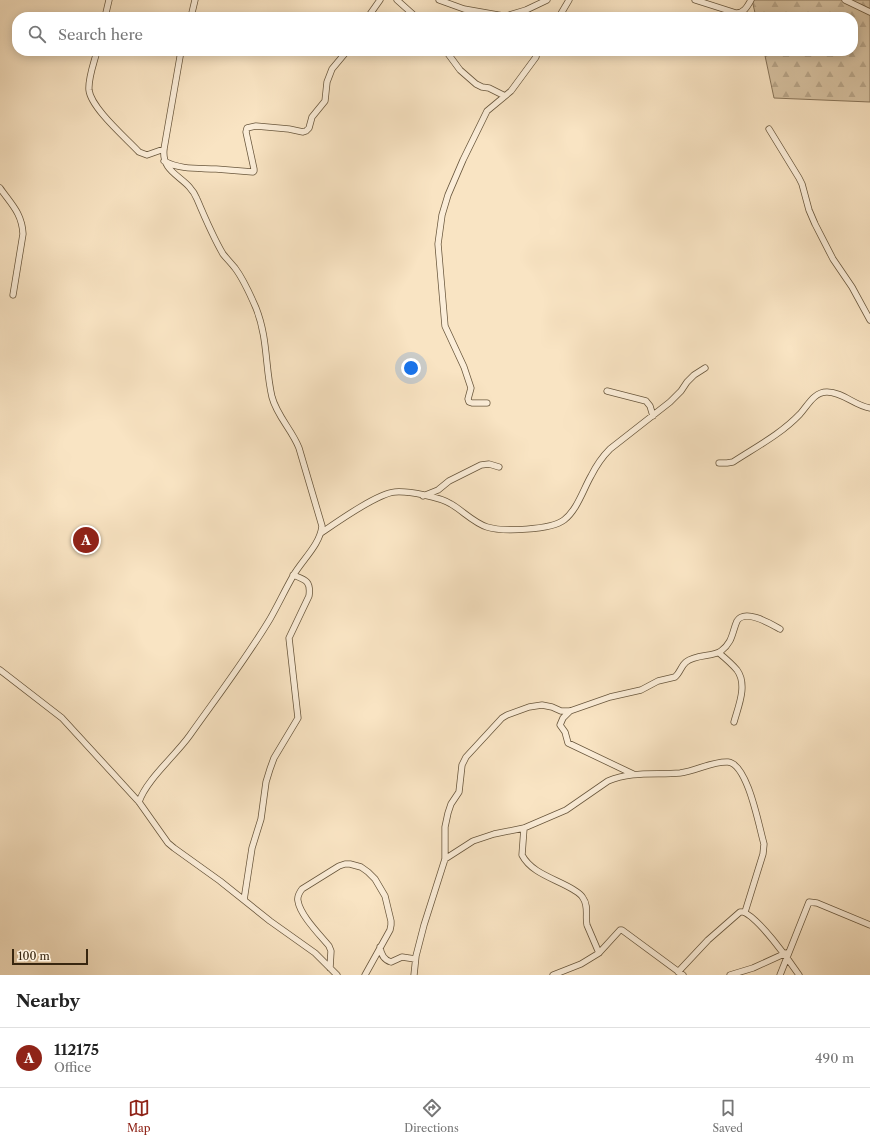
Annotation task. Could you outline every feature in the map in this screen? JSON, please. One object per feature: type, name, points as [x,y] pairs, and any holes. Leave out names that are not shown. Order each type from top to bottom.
[{"type":"street","points":[[106,12],[108,0]]},
{"type":"street","points":[[192,12],[195,0]]},
{"type":"street","points":[[372,12],[380,0]]},
{"type":"street","points":[[397,0],[410,12]]},
{"type":"street","points":[[439,0],[464,8],[486,12]]},
{"type":"street","points":[[562,12],[569,0]]},
{"type":"street","points":[[695,0],[725,12]]},
{"type":"street","points":[[742,12],[745,10],[751,0]]},
{"type":"street","points":[[845,0],[870,12]]},
{"type":"street","points":[[520,12],[544,1]]},
{"type":"street","points":[[96,56],[89,90],[94,103],[139,152],[147,154],[164,149]]},
{"type":"street","points":[[180,56],[164,149],[164,161],[168,169],[191,188],[196,196],[208,226],[223,254],[239,274],[249,293],[263,330],[272,399],[278,412],[295,438],[299,448],[321,521],[321,533]]},
{"type":"street","points":[[164,161],[176,166],[196,169],[253,172],[254,169],[246,132],[247,128],[256,126],[303,132],[306,131],[309,128],[312,117],[325,101],[327,82],[332,69],[342,56]]},
{"type":"street","points":[[450,56],[460,70],[476,84],[489,88],[505,96]]},
{"type":"street","points":[[487,403],[469,402],[468,399],[471,388],[464,367],[445,326],[438,244],[442,215],[448,195],[463,160],[487,111],[515,86],[536,56]]},
{"type":"street","points":[[769,129],[802,184],[809,210],[833,259],[852,287],[870,320]]},
{"type":"street","points":[[0,188],[19,213],[23,225],[23,234],[13,295]]},
{"type":"street","points":[[139,802],[142,793],[148,784],[189,736],[243,661],[270,619],[293,575],[321,533],[346,516],[388,493],[402,492],[445,501],[478,523],[487,527],[522,529],[549,527],[556,524],[570,515],[602,457],[616,443],[670,402],[694,375],[705,368]]},
{"type":"street","points":[[607,391],[646,401],[650,406],[653,416]]},
{"type":"street","points":[[719,463],[733,462],[790,424],[819,393],[830,392],[837,394],[870,408]]},
{"type":"street","points":[[423,496],[438,490],[449,481],[481,465],[489,464],[499,467]]},
{"type":"street","points":[[244,900],[252,848],[261,819],[266,782],[274,758],[298,718],[289,638],[309,596],[310,589],[308,583],[303,578],[293,575]]},
{"type":"street","points":[[414,975],[415,959],[424,925],[445,859],[445,827],[451,804],[459,792],[462,765],[466,757],[502,718],[529,707],[542,705],[561,711],[570,711],[610,697],[641,690],[658,680],[676,678],[687,661],[723,650],[731,639],[737,622],[743,617],[759,618],[780,629]]},
{"type":"street","points":[[719,652],[737,670],[741,678],[741,693],[734,722]]},
{"type":"street","points":[[0,670],[62,718],[139,802],[168,843],[220,881],[270,921],[315,953],[337,975]]},
{"type":"street","points":[[570,711],[563,718],[560,725],[570,744],[633,774]]},
{"type":"street","points":[[445,859],[482,837],[524,828],[566,810],[608,781],[633,774],[681,773],[716,763],[728,762],[737,766],[749,788],[764,848],[745,912]]},
{"type":"street","points":[[524,828],[522,855],[524,859],[531,867],[571,888],[584,898],[587,926],[600,953]]},
{"type":"street","points":[[330,968],[331,951],[329,946],[306,918],[300,908],[298,895],[302,889],[339,866],[350,864],[360,867],[375,879],[385,896],[391,921],[391,925],[380,948],[365,975]]},
{"type":"street","points":[[780,975],[786,955],[809,902],[818,902],[870,925]]},
{"type":"street","points":[[554,975],[581,964],[600,953],[620,930],[624,930],[677,973],[708,940],[740,912],[745,912],[750,916],[771,938],[786,955],[799,975]]},
{"type":"street","points":[[380,948],[383,956],[391,962],[404,957],[415,959]]},
{"type":"street","points":[[730,975],[754,968],[786,955]]},
{"type":"green space","points":[[752,0],[870,0],[870,102],[774,98],[765,56],[858,56],[858,12],[755,12]]},
{"type":"place","name":"112175","points":[[86,540]]}]
